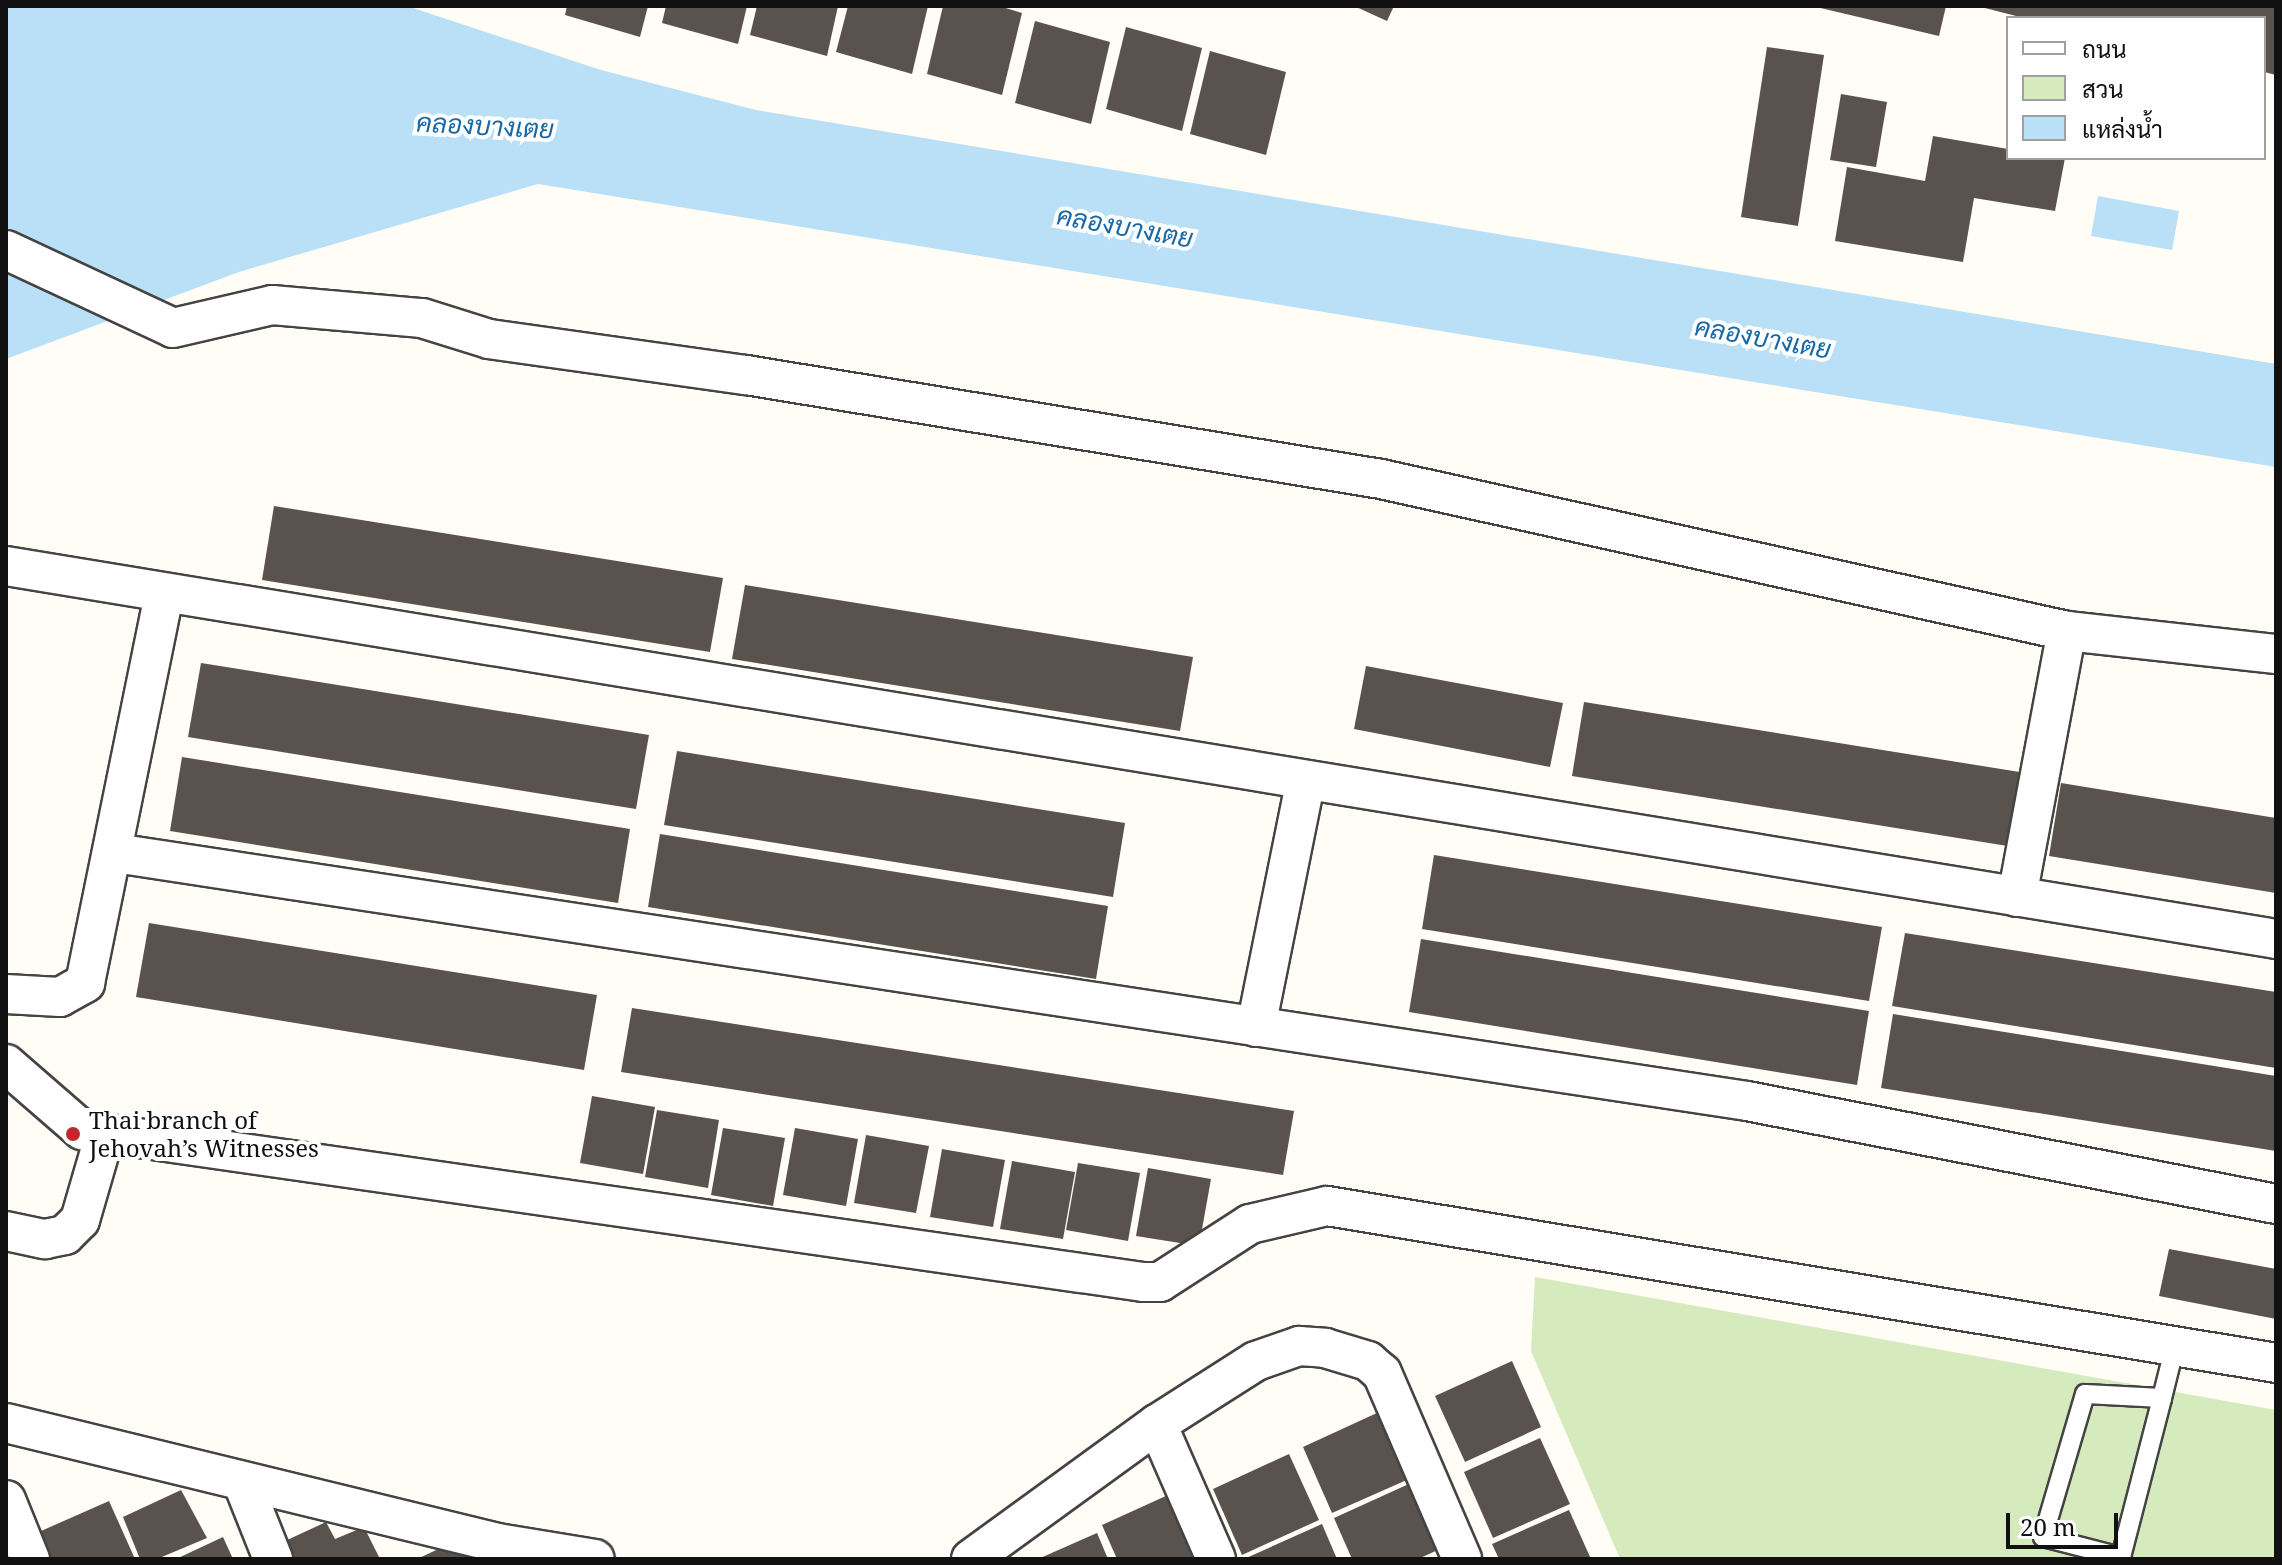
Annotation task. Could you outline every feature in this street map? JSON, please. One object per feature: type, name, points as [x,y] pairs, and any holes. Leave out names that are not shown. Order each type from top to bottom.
[{"type":"street","points":[[6,250],[156,317],[173,328],[272,305],[422,318],[489,339],[762,377],[1381,479],[2067,631],[2276,654]]},
{"type":"street","points":[[6,566],[2276,939]]},
{"type":"street","points":[[6,994],[60,997],[85,983],[115,853],[164,594]]},
{"type":"street","points":[[2017,897],[2067,631]]},
{"type":"street","points":[[1256,1027],[1306,780]]},
{"type":"street","points":[[115,853],[1747,1101],[2276,1204]]},
{"type":"street","points":[[6,1064],[82,1130],[1143,1282],[1160,1282],[1250,1224],[1327,1206],[2276,1363]]},
{"type":"street","points":[[6,1231],[45,1239],[65,1235],[80,1220],[105,1134]]},
{"type":"street","points":[[971,1559],[1157,1424],[1256,1361],[1299,1346],[1325,1348],[1368,1361],[1392,1390],[1462,1559]]},
{"type":"street","points":[[6,1423],[242,1481],[501,1551],[595,1559]]},
{"type":"street","points":[[1157,1424],[1216,1559]]},
{"type":"street","points":[[242,1481],[273,1559]]},
{"type":"street","points":[[6,1500],[30,1559]]},
{"type":"lane","points":[[2162,1398],[2085,1394],[2043,1537],[2121,1557],[2162,1398],[2175,1346]]},
{"type":"green space","points":[[1535,1277],[2276,1410],[2276,1559],[1620,1559],[1531,1351]]},
{"type":"water","name":"คลองบางเตย","points":[[6,6],[407,6],[601,70],[756,110],[2276,364],[2276,467],[538,184],[239,272],[6,359]]},
{"type":"water","points":[[2098,196],[2179,211],[2172,250],[2091,236]]},
{"type":"building","points":[[567,6],[648,6],[640,37],[565,15]]},
{"type":"building","points":[[666,6],[747,6],[738,44],[662,23]]},
{"type":"building","points":[[757,6],[838,6],[827,56],[750,35]]},
{"type":"building","points":[[848,6],[928,6],[912,74],[836,52]]},
{"type":"building","points":[[943,6],[999,6],[1022,13],[1002,95],[927,74]]},
{"type":"building","points":[[1354,6],[1394,6],[1387,21]]},
{"type":"building","points":[[1812,6],[1946,6],[1939,36]]},
{"type":"building","points":[[1977,6],[2276,6],[2276,75],[2266,72],[2266,16],[2016,16]]},
{"type":"building","points":[[1035,21],[1110,42],[1091,124],[1015,103]]},
{"type":"building","points":[[1126,27],[1202,48],[1182,131],[1106,109]]},
{"type":"building","points":[[1767,47],[1824,55],[1798,226],[1741,217]]},
{"type":"building","points":[[1210,51],[1286,72],[1266,155],[1190,134]]},
{"type":"building","points":[[1841,94],[1887,102],[1876,167],[1830,160]]},
{"type":"building","points":[[1933,136],[2006,149],[2006,160],[2065,160],[2055,211],[1974,198],[1963,262],[1835,241],[1847,167],[1925,181]]},
{"type":"building","points":[[274,506],[723,578],[710,652],[262,580]]},
{"type":"building","points":[[745,585],[1193,657],[1180,731],[732,659]]},
{"type":"building","points":[[201,663],[649,735],[636,809],[188,737]]},
{"type":"building","points":[[1366,666],[1563,703],[1550,767],[1354,729]]},
{"type":"building","points":[[1584,702],[2032,774],[2020,848],[1572,776]]},
{"type":"building","points":[[677,751],[1125,823],[1113,897],[664,825]]},
{"type":"building","points":[[182,757],[630,829],[618,903],[170,831]]},
{"type":"building","points":[[2061,783],[2276,818],[2276,893],[2049,856]]},
{"type":"building","points":[[660,834],[1108,906],[1096,979],[648,907]]},
{"type":"building","points":[[1434,855],[1882,927],[1869,1001],[1422,929]]},
{"type":"building","points":[[149,923],[597,995],[584,1070],[136,997]]},
{"type":"building","points":[[1905,933],[2276,992],[2276,1068],[1892,1006]]},
{"type":"building","points":[[1421,939],[1869,1011],[1857,1085],[1409,1012]]},
{"type":"building","points":[[632,1008],[1294,1111],[1283,1175],[621,1072]]},
{"type":"building","points":[[1893,1014],[2276,1076],[2276,1151],[1881,1088]]},
{"type":"building","points":[[592,1096],[655,1107],[643,1174],[580,1163]]},
{"type":"building","points":[[657,1110],[719,1120],[708,1188],[645,1177]]},
{"type":"building","points":[[723,1128],[785,1138],[773,1206],[711,1195]]},
{"type":"building","points":[[795,1128],[858,1139],[846,1206],[783,1195]]},
{"type":"building","points":[[866,1135],[929,1146],[916,1213],[854,1203]]},
{"type":"building","points":[[942,1149],[1005,1160],[993,1227],[930,1217]]},
{"type":"building","points":[[1012,1161],[1075,1172],[1063,1239],[1000,1229]]},
{"type":"building","points":[[1078,1163],[1140,1173],[1128,1241],[1066,1230]]},
{"type":"building","points":[[1148,1168],[1211,1179],[1199,1246],[1136,1236]]},
{"type":"building","points":[[2169,1249],[2276,1269],[2276,1319],[2159,1296]]},
{"type":"building","points":[[1512,1361],[1541,1427],[1465,1462],[1435,1396]]},
{"type":"building","points":[[1379,1412],[1409,1479],[1332,1513],[1303,1447]]},
{"type":"building","points":[[1540,1438],[1570,1504],[1493,1538],[1464,1472]]},
{"type":"building","points":[[1289,1454],[1319,1520],[1242,1555],[1213,1489]]},
{"type":"building","points":[[1411,1483],[1440,1549],[1418,1559],[1352,1559],[1334,1518]]},
{"type":"building","points":[[181,1490],[207,1538],[157,1559],[140,1559],[123,1517]]},
{"type":"building","points":[[1179,1490],[1202,1559],[1117,1559],[1102,1525]]},
{"type":"building","points":[[109,1501],[135,1559],[43,1559],[32,1535]]},
{"type":"building","points":[[1569,1510],[1591,1559],[1499,1559],[1492,1544]]},
{"type":"building","points":[[326,1522],[335,1539],[364,1527],[380,1559],[291,1559],[285,1541]]},
{"type":"building","points":[[1322,1524],[1337,1559],[1244,1559]]},
{"type":"building","points":[[1097,1533],[1108,1559],[1038,1559]]},
{"type":"building","points":[[223,1537],[233,1559],[176,1559]]},
{"type":"building","points":[[462,1538],[471,1559],[417,1559]]},
{"type":"place","name":"Thai branch of Jehovah’s Witnesses","points":[[73,1134]]}]
